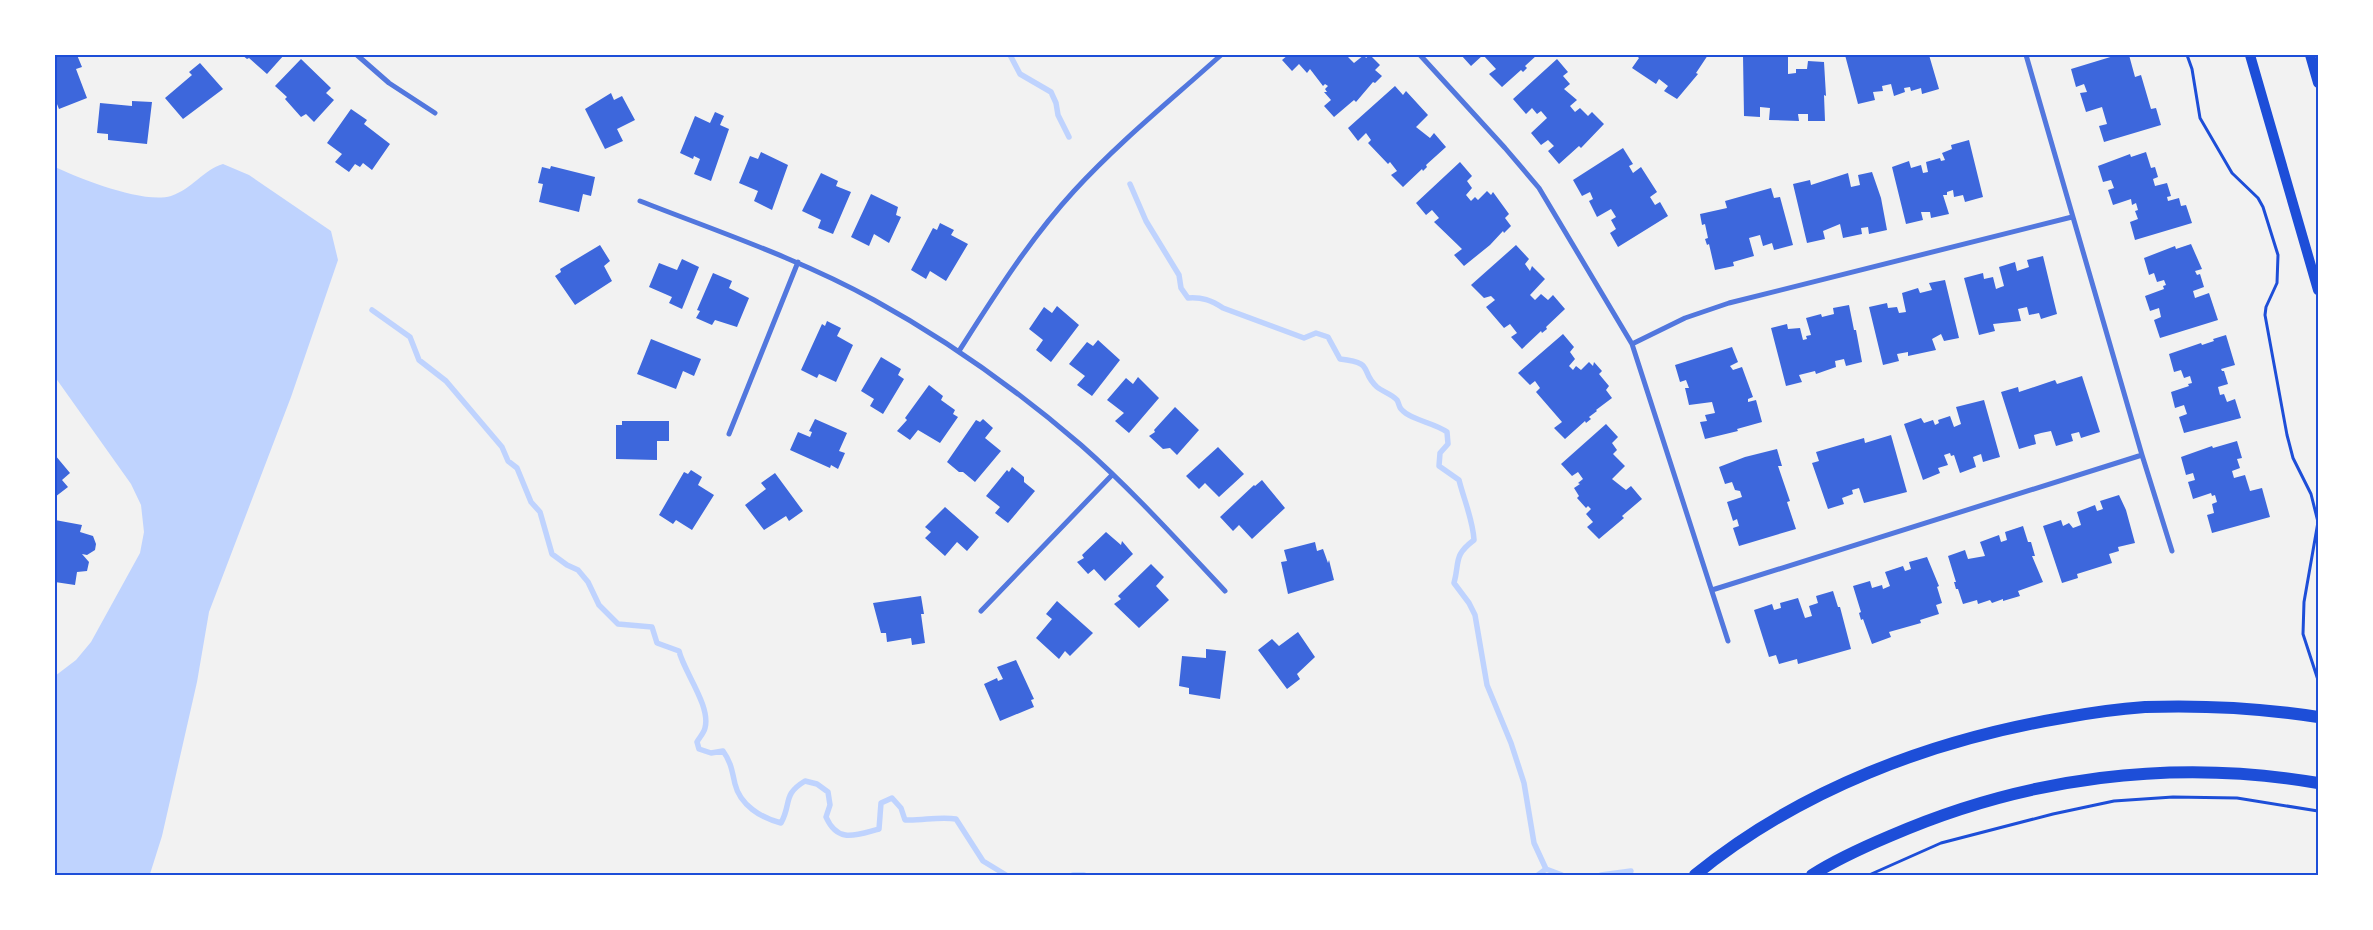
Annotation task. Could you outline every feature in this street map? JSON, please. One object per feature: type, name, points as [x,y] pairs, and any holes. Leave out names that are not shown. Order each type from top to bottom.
[{"type":"main road","points":[[2250,55],[2318,290]]},
{"type":"main road","points":[[2310,55],[2318,83]]},
{"type":"main road","points":[[1695,875],[1752,834],[1840,786],[1884,766],[1996,730],[2091,713],[2143,708],[2240,707],[2318,717]]},
{"type":"main road","points":[[1812,875],[1867,846],[1913,826],[1989,800],[2057,783],[2163,772],[2251,774],[2318,783]]},
{"type":"street","points":[[358,55],[389,84],[435,113]]},
{"type":"street","points":[[959,351],[1009,272],[1072,193],[1113,151],[1221,55]]},
{"type":"street","points":[[1420,55],[1539,188],[1632,344],[1728,641]]},
{"type":"street","points":[[2026,55],[2142,455],[2172,551]]},
{"type":"street","points":[[640,201],[798,262],[874,300],[959,351],[1081,446],[1225,590]]},
{"type":"street","points":[[1632,344],[1685,318],[1729,303],[2072,217]]},
{"type":"street","points":[[729,434],[798,262]]},
{"type":"street","points":[[1712,590],[2142,455]]},
{"type":"street","points":[[980,610],[1112,475]]},
{"type":"path","points":[[2187,55],[2200,118],[2232,173],[2258,198],[2263,207],[2278,255],[2277,283],[2265,315],[2287,435],[2293,458],[2311,494],[2318,522],[2304,602],[2303,634],[2318,680]]},
{"type":"path","points":[[1869,875],[1941,843],[2053,814],[2114,801],[2173,797],[2237,798],[2318,810]]},
{"type":"water","points":[[223,164],[249,175],[331,231],[338,260],[291,397],[209,612],[197,682],[162,836],[150,874],[55,875],[55,676],[76,660],[91,642],[140,553],[144,532],[141,505],[131,484],[55,377],[55,167],[112,189],[129,194],[159,198],[178,193],[209,171]]},
{"type":"building","points":[[55,55],[77,55],[82,67],[76,69],[87,98],[59,109],[55,99]]},
{"type":"building","points":[[242,55],[284,55],[267,74],[249,58],[247,59]]},
{"type":"building","points":[[1288,55],[1350,55],[1348,57],[1354,63],[1364,55],[1366,58],[1370,55],[1380,65],[1375,70],[1382,76],[1375,83],[1373,82],[1356,102],[1354,100],[1334,117],[1324,106],[1331,100],[1324,92],[1327,92],[1325,89],[1328,86],[1325,84],[1323,86],[1310,69],[1307,73],[1299,64],[1292,71],[1282,60]]},
{"type":"building","points":[[1461,55],[1483,55],[1471,66]]},
{"type":"building","points":[[1483,55],[1537,55],[1525,66],[1527,68],[1523,72],[1521,70],[1502,87],[1489,74],[1496,69]]},
{"type":"building","points":[[1636,55],[1708,55],[1696,73],[1698,74],[1677,99],[1664,91],[1668,86],[1659,79],[1656,84],[1632,68],[1639,58]]},
{"type":"building","points":[[1845,55],[1929,55],[1939,89],[1922,94],[1921,88],[1911,91],[1910,87],[1904,88],[1905,92],[1894,96],[1891,84],[1882,86],[1883,91],[1873,92],[1875,100],[1858,104]]},
{"type":"building","points":[[2117,55],[2129,55],[2135,77],[2141,75],[2151,109],[2156,108],[2161,125],[2104,142],[2099,126],[2107,124],[2102,107],[2086,112],[2080,93],[2087,92],[2084,84],[2076,87],[2071,69]]},
{"type":"building","points":[[1743,56],[1788,57],[1788,74],[1796,73],[1796,69],[1807,69],[1808,61],[1824,62],[1825,121],[1808,121],[1808,114],[1798,114],[1799,121],[1769,120],[1770,108],[1760,107],[1760,117],[1744,116]]},
{"type":"building","points":[[301,59],[331,88],[326,93],[334,100],[314,122],[306,114],[301,117],[285,99],[287,97],[275,86]]},
{"type":"building","points":[[1557,59],[1568,72],[1563,76],[1570,84],[1564,89],[1577,100],[1570,106],[1575,112],[1580,108],[1588,116],[1592,112],[1604,124],[1581,148],[1579,146],[1559,164],[1548,151],[1554,146],[1548,140],[1541,145],[1531,133],[1547,118],[1541,111],[1537,114],[1532,108],[1526,114],[1513,99]]},
{"type":"building","points":[[200,63],[223,89],[183,119],[165,98],[192,75],[189,72]]},
{"type":"building","points":[[1395,86],[1403,95],[1406,91],[1428,115],[1416,127],[1430,138],[1434,133],[1446,147],[1426,165],[1427,167],[1423,171],[1422,169],[1403,187],[1391,175],[1397,171],[1390,162],[1388,164],[1368,143],[1371,140],[1366,133],[1358,141],[1348,128]]},
{"type":"building","points":[[611,93],[614,100],[622,96],[635,120],[617,129],[623,141],[605,149],[585,109]]},
{"type":"building","points":[[132,101],[152,102],[147,144],[108,140],[108,134],[97,133],[100,103],[132,106]]},
{"type":"building","points":[[351,109],[367,120],[364,124],[390,144],[372,170],[363,163],[360,167],[355,164],[349,172],[335,162],[342,154],[327,143]]},
{"type":"building","points":[[715,112],[724,116],[720,125],[729,129],[711,181],[694,174],[700,159],[694,156],[693,159],[680,153],[695,116],[710,123]]},
{"type":"building","points":[[1969,140],[1983,197],[1965,202],[1963,195],[1954,197],[1953,190],[1947,192],[1947,195],[1943,195],[1949,214],[1931,218],[1930,212],[1921,212],[1923,220],[1906,224],[1892,167],[1909,161],[1911,168],[1921,165],[1923,173],[1928,172],[1926,162],[1940,158],[1941,161],[1945,160],[1942,153],[1952,149],[1951,145]]},
{"type":"building","points":[[1623,148],[1633,164],[1629,166],[1633,173],[1641,167],[1657,192],[1650,197],[1655,205],[1660,202],[1668,216],[1618,247],[1610,233],[1616,229],[1611,220],[1616,217],[1611,209],[1597,217],[1589,201],[1593,199],[1590,192],[1582,196],[1573,180]]},
{"type":"building","points":[[761,152],[788,165],[772,210],[754,201],[758,191],[739,183],[750,156],[758,159]]},
{"type":"building","points":[[2146,152],[2151,168],[2155,167],[2158,177],[2153,179],[2155,186],[2167,183],[2171,196],[2167,197],[2168,201],[2179,198],[2181,206],[2186,205],[2192,223],[2135,240],[2130,222],[2138,219],[2135,211],[2138,210],[2136,203],[2132,205],[2131,199],[2113,205],[2108,190],[2114,188],[2111,180],[2103,182],[2098,166],[2130,154],[2131,157]]},
{"type":"building","points":[[1460,162],[1472,176],[1467,181],[1472,188],[1466,195],[1471,201],[1475,197],[1478,200],[1487,191],[1491,195],[1493,192],[1509,214],[1505,218],[1511,226],[1464,266],[1454,255],[1462,249],[1434,222],[1439,218],[1432,210],[1426,215],[1416,203]]},
{"type":"building","points":[[551,166],[595,177],[591,196],[583,194],[579,212],[539,202],[543,184],[538,183],[542,167],[550,169]]},
{"type":"building","points":[[1872,172],[1881,198],[1887,230],[1869,234],[1868,227],[1861,228],[1862,234],[1843,238],[1840,224],[1823,231],[1825,239],[1807,243],[1793,184],[1810,180],[1811,185],[1848,173],[1851,187],[1860,185],[1858,175]]},
{"type":"building","points":[[821,173],[838,181],[836,186],[851,192],[833,234],[818,228],[821,220],[802,211]]},
{"type":"building","points":[[1771,188],[1774,198],[1780,197],[1793,245],[1774,250],[1772,243],[1763,246],[1760,235],[1749,238],[1754,256],[1733,262],[1734,266],[1715,270],[1709,244],[1707,245],[1705,239],[1708,238],[1705,224],[1702,225],[1700,214],[1727,208],[1725,201]]},
{"type":"building","points":[[871,194],[898,207],[896,215],[901,217],[889,243],[874,234],[869,246],[851,237]]},
{"type":"building","points":[[940,223],[954,230],[951,235],[968,244],[946,281],[930,271],[926,279],[911,270],[933,228],[937,230]]},
{"type":"building","points":[[2191,244],[2202,269],[2195,271],[2197,275],[2200,274],[2204,287],[2193,291],[2195,298],[2209,293],[2218,320],[2160,338],[2154,320],[2161,317],[2159,308],[2150,311],[2145,296],[2164,289],[2163,286],[2166,285],[2164,280],[2157,282],[2154,273],[2149,275],[2144,258],[2175,246],[2176,249]]},
{"type":"building","points":[[600,245],[610,261],[604,266],[612,281],[575,305],[555,276],[561,272],[560,269]]},
{"type":"building","points":[[1516,245],[1529,259],[1525,264],[1530,271],[1532,266],[1545,279],[1530,295],[1535,300],[1541,294],[1548,300],[1553,295],[1565,309],[1546,327],[1547,329],[1542,333],[1541,331],[1522,349],[1511,337],[1517,333],[1510,324],[1504,328],[1486,307],[1495,300],[1491,296],[1484,298],[1471,285]]},
{"type":"building","points":[[2043,256],[2057,314],[2041,319],[2039,313],[2029,315],[2027,307],[2018,309],[2021,321],[1993,324],[1995,331],[1979,335],[1964,278],[1983,273],[1984,279],[1993,277],[1996,289],[2004,286],[1999,267],[2015,262],[2017,271],[2029,267],[2027,260]]},
{"type":"building","points":[[682,259],[699,267],[682,309],[669,303],[672,297],[649,287],[659,263],[677,270]]},
{"type":"building","points":[[713,273],[732,281],[729,288],[749,298],[737,327],[715,320],[712,325],[696,318],[700,311],[697,310]]},
{"type":"building","points":[[1945,280],[1959,338],[1944,341],[1941,334],[1932,339],[1936,350],[1908,356],[1908,352],[1897,354],[1899,361],[1883,365],[1869,307],[1887,303],[1888,308],[1897,307],[1899,313],[1906,312],[1902,293],[1918,288],[1920,293],[1932,290],[1929,283]]},
{"type":"building","points":[[1849,305],[1862,362],[1846,366],[1844,359],[1835,361],[1836,367],[1816,374],[1815,371],[1799,375],[1802,382],[1786,386],[1771,328],[1787,324],[1788,329],[1800,328],[1803,340],[1807,339],[1806,336],[1811,335],[1806,318],[1821,314],[1822,317],[1834,314],[1833,308]]},
{"type":"building","points":[[1057,306],[1079,325],[1051,362],[1036,350],[1043,340],[1029,329],[1044,307],[1052,313]]},
{"type":"building","points":[[827,321],[841,328],[837,336],[853,345],[836,382],[819,374],[817,378],[801,370],[822,324],[825,326]]},
{"type":"building","points":[[1563,334],[1574,347],[1570,352],[1575,359],[1569,366],[1573,370],[1576,366],[1581,370],[1589,362],[1593,366],[1594,362],[1602,371],[1599,374],[1609,386],[1606,390],[1612,398],[1589,417],[1591,419],[1586,423],[1585,421],[1565,439],[1554,428],[1562,422],[1536,392],[1540,388],[1535,381],[1530,385],[1518,373]]},
{"type":"building","points":[[2226,335],[2235,365],[2221,369],[2224,371],[2228,384],[2218,387],[2220,395],[2224,394],[2227,402],[2235,399],[2241,418],[2184,433],[2179,417],[2187,414],[2184,405],[2175,408],[2171,392],[2189,386],[2188,384],[2192,383],[2190,376],[2184,378],[2181,370],[2174,372],[2169,354],[2201,343],[2202,345],[2214,341],[2213,339]]},
{"type":"building","points":[[651,339],[701,359],[694,376],[683,371],[676,389],[637,374]]},
{"type":"building","points":[[1098,340],[1120,360],[1092,396],[1077,385],[1085,376],[1069,364],[1087,342],[1093,346]]},
{"type":"building","points":[[1732,347],[1738,362],[1730,366],[1733,370],[1742,367],[1753,397],[1748,399],[1748,402],[1756,400],[1762,422],[1737,429],[1738,431],[1705,439],[1700,422],[1707,421],[1705,415],[1715,413],[1712,402],[1689,405],[1685,388],[1689,388],[1686,380],[1680,382],[1675,365]]},
{"type":"building","points":[[881,357],[901,369],[898,375],[904,379],[883,414],[870,406],[874,399],[861,391]]},
{"type":"building","points":[[2082,376],[2100,432],[2081,438],[2079,432],[2071,434],[2073,441],[2056,446],[2051,431],[2041,433],[2034,435],[2036,444],[2019,449],[2001,392],[2018,387],[2019,392],[2055,380],[2057,384]]},
{"type":"building","points":[[1138,377],[1159,398],[1129,433],[1115,421],[1124,413],[1107,400],[1126,378],[1133,384]]},
{"type":"building","points":[[929,385],[943,396],[941,400],[955,410],[953,414],[958,417],[940,443],[918,430],[910,440],[897,431],[907,420],[905,418]]},
{"type":"building","points":[[1984,400],[2000,457],[1983,462],[1981,454],[1973,457],[1976,467],[1960,473],[1954,455],[1951,456],[1950,453],[1944,455],[1948,465],[1938,468],[1940,473],[1923,480],[1904,424],[1921,418],[1924,423],[1933,420],[1935,425],[1939,423],[1938,420],[1950,416],[1954,427],[1961,424],[1956,407]]},
{"type":"building","points":[[1175,407],[1199,430],[1177,455],[1170,448],[1163,449],[1149,436],[1155,432],[1154,430]]},
{"type":"building","points":[[815,419],[847,433],[839,451],[845,453],[838,469],[831,465],[830,468],[790,450],[798,432],[810,437],[812,432],[809,431]]},
{"type":"building","points":[[983,419],[993,428],[985,438],[1001,451],[975,482],[947,462],[976,420],[980,422]]},
{"type":"building","points":[[622,421],[669,421],[669,441],[657,441],[657,460],[616,459],[616,425],[622,425]]},
{"type":"building","points":[[1606,424],[1618,437],[1612,443],[1617,450],[1613,454],[1625,466],[1612,479],[1626,490],[1631,486],[1642,499],[1622,516],[1624,518],[1599,539],[1587,527],[1593,522],[1586,514],[1591,509],[1588,506],[1586,508],[1577,498],[1579,496],[1574,488],[1583,479],[1578,472],[1572,476],[1561,464]]},
{"type":"building","points":[[1891,435],[1907,492],[1864,503],[1859,488],[1852,490],[1853,494],[1842,498],[1844,504],[1828,509],[1812,463],[1819,461],[1816,452],[1864,438],[1865,443]]},
{"type":"building","points":[[2237,441],[2242,458],[2237,459],[2240,468],[2232,471],[2234,478],[2245,475],[2250,491],[2262,488],[2270,517],[2212,533],[2207,515],[2214,513],[2212,504],[2217,502],[2215,495],[2212,496],[2211,493],[2193,499],[2188,482],[2195,480],[2193,473],[2186,475],[2181,457],[2212,446],[2213,448]]},
{"type":"building","points":[[1218,447],[1244,474],[1219,497],[1205,483],[1199,489],[1186,476]]},
{"type":"building","points":[[1777,449],[1782,466],[1778,466],[1790,501],[1787,502],[1796,529],[1739,546],[1733,528],[1739,526],[1737,519],[1733,521],[1727,502],[1742,497],[1740,491],[1735,490],[1732,482],[1725,484],[1719,467],[1745,457]]},
{"type":"building","points":[[55,455],[70,473],[62,480],[68,487],[55,497]]},
{"type":"building","points":[[1012,467],[1024,477],[1024,482],[1035,491],[1008,523],[995,513],[1000,507],[986,496],[1007,470],[1009,472]]},
{"type":"building","points":[[691,470],[702,477],[698,485],[714,495],[692,530],[676,520],[673,524],[659,515],[684,472],[688,474]]},
{"type":"building","points":[[775,473],[803,511],[789,521],[786,516],[764,530],[745,505],[766,489],[761,483]]},
{"type":"building","points":[[1262,480],[1285,508],[1252,539],[1239,525],[1233,531],[1220,517],[1254,485]]},
{"type":"building","points":[[2119,495],[2126,510],[2135,543],[2118,547],[2119,551],[2109,554],[2112,563],[2077,574],[2078,578],[2062,583],[2043,526],[2061,520],[2063,526],[2069,523],[2073,528],[2081,525],[2077,512],[2095,505],[2097,511],[2103,509],[2100,501]]},
{"type":"building","points":[[945,507],[979,537],[967,551],[957,542],[945,556],[925,538],[931,532],[925,527]]},
{"type":"building","points":[[55,520],[82,525],[80,532],[93,536],[96,544],[95,550],[87,555],[82,554],[89,562],[87,571],[77,572],[75,585],[55,582]]},
{"type":"building","points":[[2023,526],[2028,542],[2031,542],[2035,556],[2032,556],[2043,582],[2018,591],[2020,596],[2003,601],[2003,599],[1992,603],[1990,600],[1978,604],[1977,600],[1963,604],[1958,589],[1956,589],[1954,582],[1956,582],[1948,556],[1965,550],[1968,559],[1985,556],[1980,542],[1999,535],[2001,542],[2007,540],[2005,532]]},
{"type":"building","points":[[1106,532],[1121,545],[1122,541],[1133,554],[1105,581],[1094,569],[1088,574],[1077,562],[1084,558],[1082,555]]},
{"type":"building","points":[[1315,542],[1317,551],[1323,549],[1328,563],[1329,560],[1334,580],[1288,594],[1281,562],[1287,561],[1284,550]]},
{"type":"building","points":[[1927,557],[1939,586],[1937,587],[1942,603],[1936,605],[1939,614],[1920,620],[1921,623],[1889,632],[1891,637],[1872,644],[1863,619],[1861,620],[1859,613],[1861,612],[1853,586],[1870,581],[1872,588],[1882,585],[1883,589],[1890,586],[1885,572],[1903,566],[1905,571],[1911,569],[1909,562]]},
{"type":"building","points":[[1151,564],[1164,577],[1156,586],[1169,600],[1139,628],[1114,604],[1121,599],[1118,596]]},
{"type":"building","points":[[1833,591],[1838,607],[1840,607],[1851,649],[1798,664],[1797,659],[1779,664],[1776,655],[1769,657],[1754,610],[1772,604],[1774,610],[1781,608],[1780,603],[1798,598],[1805,618],[1812,616],[1809,606],[1818,603],[1816,596]]},
{"type":"building","points":[[921,596],[924,614],[921,614],[925,643],[912,645],[911,638],[887,642],[886,633],[881,633],[873,603]]},
{"type":"building","points":[[1057,601],[1093,633],[1070,656],[1065,651],[1059,659],[1036,638],[1052,619],[1046,614]]},
{"type":"building","points":[[1298,632],[1315,657],[1297,674],[1300,679],[1287,689],[1258,650],[1272,639],[1279,646]]},
{"type":"building","points":[[1206,649],[1226,651],[1220,699],[1189,694],[1189,688],[1179,686],[1182,656],[1206,658]]},
{"type":"building","points":[[1016,660],[1034,699],[1031,700],[1034,707],[1000,721],[984,684],[997,678],[998,681],[1003,679],[997,667]]},
{"type":"waterway","points":[[1010,55],[1020,74],[1051,92],[1056,103],[1058,115],[1069,137]]},
{"type":"waterway","points":[[1130,184],[1146,221],[1179,275],[1181,288],[1188,298],[1206,300],[1304,338],[1316,333],[1328,337],[1340,359],[1363,365],[1377,387],[1395,398],[1401,409],[1406,413],[1447,432],[1448,444],[1440,453],[1439,466],[1459,480],[1474,540],[1463,550],[1458,559],[1454,583],[1469,603],[1475,615],[1487,685],[1511,743],[1524,783],[1534,843],[1546,869]]},
{"type":"waterway","points":[[372,310],[410,337],[419,360],[446,381],[502,447],[508,461],[517,468],[531,502],[540,512],[552,554],[567,565],[578,570],[588,582],[599,605],[618,624],[652,627],[657,643],[679,651],[701,700],[706,719],[704,732],[697,742],[699,749],[711,753],[723,751],[730,763],[738,792],[746,804],[766,818],[781,823],[793,791],[805,781],[817,784],[828,792],[830,805],[826,817],[831,826],[842,834],[855,835],[879,829],[881,803],[892,798],[901,808],[905,820],[956,819],[983,861],[1006,875]]},
{"type":"waterway","points":[[1538,875],[1546,869],[1562,875]]},
{"type":"waterway","points":[[1601,875],[1631,871]]},
{"type":"waterway","points":[[1073,875],[1084,875]]}]
